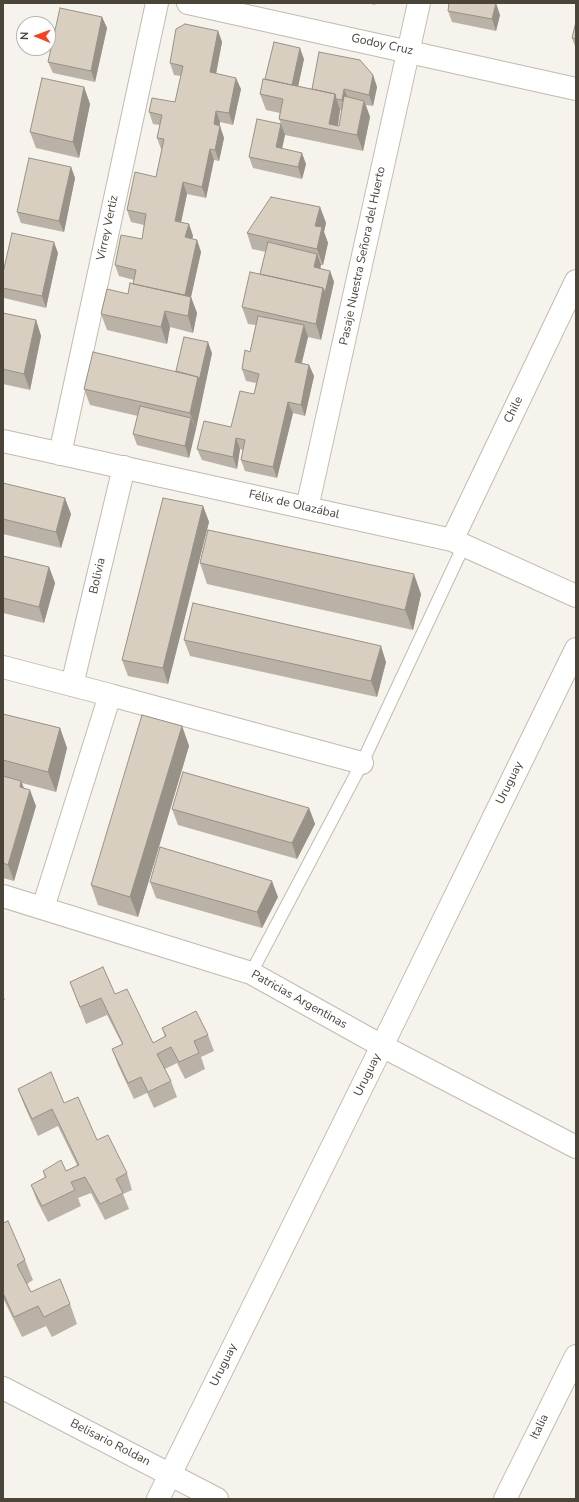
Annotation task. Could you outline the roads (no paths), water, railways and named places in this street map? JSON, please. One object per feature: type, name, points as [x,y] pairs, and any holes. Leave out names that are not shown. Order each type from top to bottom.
[{"type":"street","name":"Virrey Vertiz","points":[[60,454],[157,3]]},
{"type":"street","name":"Godoy Cruz","points":[[188,3],[576,89]]},
{"type":"street","name":"Pasaje Nuestra Señora del Huerto","points":[[307,508],[419,3]]},
{"type":"street","name":"Chile","points":[[458,543],[576,280]]},
{"type":"street","name":"Félix de Olazábal","points":[[3,441],[458,543],[576,596]]},
{"type":"street","name":"Bolivia","points":[[72,685],[124,467]]},
{"type":"street","name":"Uruguay","points":[[158,1499],[576,649]]},
{"type":"street","points":[[3,667],[362,763]]},
{"type":"street","points":[[42,908],[110,695]]},
{"type":"street","name":"Patricias Argentinas","points":[[3,896],[251,973],[382,1046],[576,1147]]},
{"type":"street","name":"Italia","points":[[505,1499],[576,1356]]},
{"type":"street","name":"Belisario Roldan","points":[[3,1388],[217,1499]]},
{"type":"lane","points":[[251,973],[362,763],[458,543]]}]
